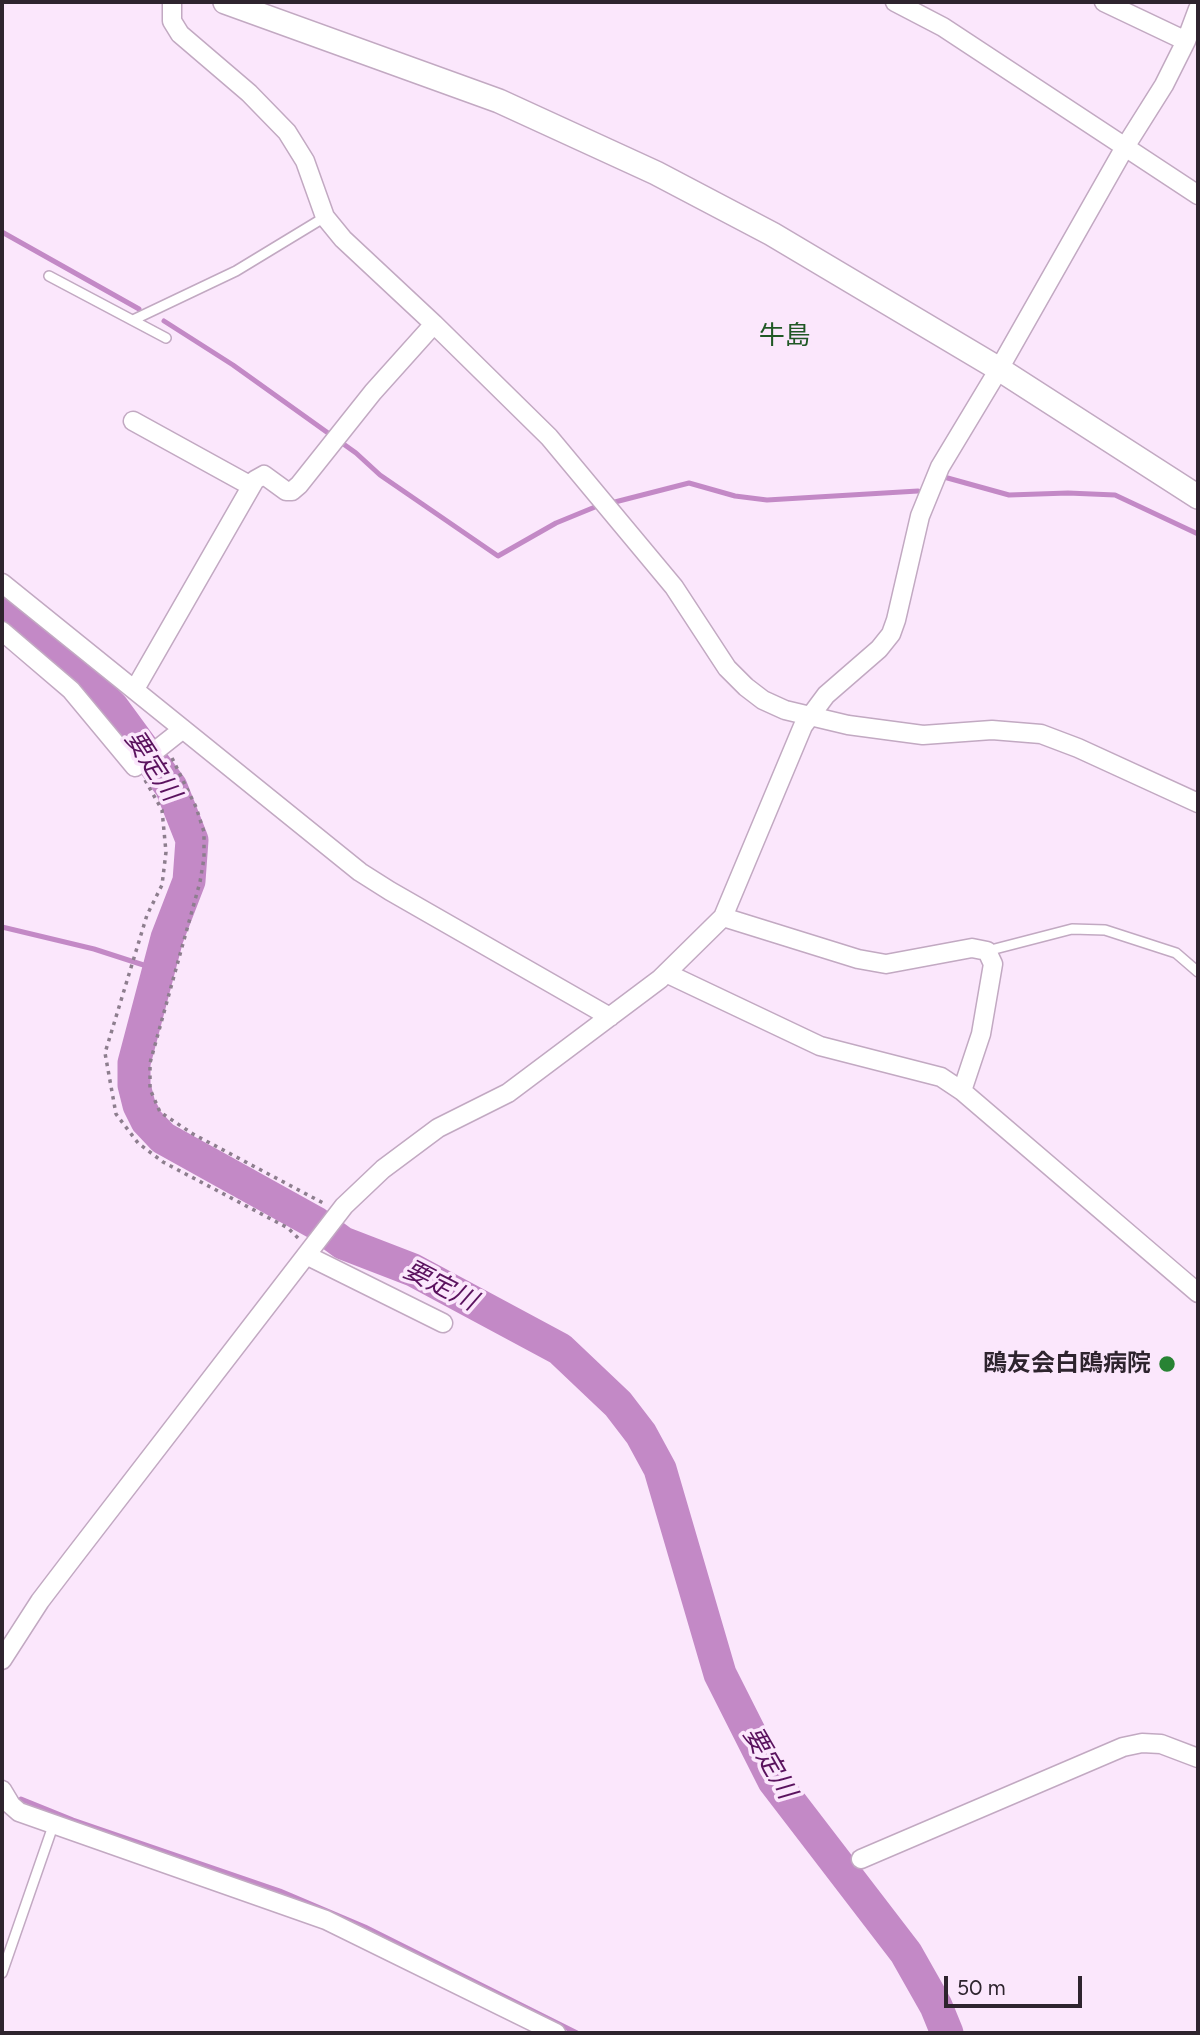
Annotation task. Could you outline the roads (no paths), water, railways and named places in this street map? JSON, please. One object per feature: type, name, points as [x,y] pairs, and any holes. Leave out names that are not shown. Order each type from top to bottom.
[{"type":"street","points":[[172,2],[172,21],[180,34],[248,93],[287,132],[305,161],[325,217],[343,239],[549,437],[674,587],[733,675],[763,699],[808,717],[915,735],[933,736],[992,730],[1041,734],[1198,803]]},
{"type":"street","points":[[225,2],[499,101],[656,173],[772,234],[999,369],[1198,497]]},
{"type":"street","points":[[895,2],[943,27],[1198,195]]},
{"type":"street","points":[[1104,2],[1186,41]]},
{"type":"street","points":[[2,1660],[40,1601],[344,1206],[383,1169],[438,1128],[508,1093],[610,1017],[666,973],[723,917],[808,717],[826,695],[879,649],[891,634],[897,620],[920,516],[948,452],[999,369],[1125,147],[1164,85],[1186,41],[1198,9]]},
{"type":"street","points":[[135,689],[257,477],[264,475],[282,490],[292,491],[299,485],[434,324]]},
{"type":"street","points":[[133,421],[251,486]]},
{"type":"street","points":[[2,583],[360,872],[610,1017]]},
{"type":"street","points":[[2,631],[71,690],[137,765],[183,729]]},
{"type":"street","points":[[723,917],[858,959],[886,964],[972,948],[987,951],[993,964],[981,1034],[962,1091]]},
{"type":"street","points":[[666,973],[820,1046],[941,1077],[962,1091],[1198,1293]]},
{"type":"street","points":[[310,1249],[443,1323]]},
{"type":"street","points":[[861,1859],[1123,1748],[1142,1743],[1161,1744],[1198,1758]]},
{"type":"street","points":[[2,1790],[15,1810],[53,1826],[326,1920],[556,2033]]},
{"type":"lane","points":[[133,320],[236,271],[325,217]]},
{"type":"lane","points":[[49,276],[166,338]]},
{"type":"lane","points":[[987,951],[1072,929],[1105,930],[1176,953],[1198,972]]},
{"type":"lane","points":[[2,1973],[53,1826]]},
{"type":"waterway","points":[[2,232],[139,309]]},
{"type":"waterway","points":[[164,321],[233,365],[356,453],[380,475],[498,556],[556,523],[595,507]]},
{"type":"waterway","points":[[944,477],[1009,495],[1115,495],[1198,534]]},
{"type":"waterway","points":[[611,503],[689,483],[735,496],[767,500],[918,491]]},
{"type":"waterway","name":"要定川","points":[[2,609],[62,657],[113,708],[171,787],[192,840],[189,881],[167,938],[134,1063],[134,1085],[147,1121],[163,1138],[316,1223],[343,1243],[413,1270],[560,1349],[618,1404],[641,1434],[660,1469],[720,1674],[774,1781],[906,1953],[936,2006],[947,2033]]},
{"type":"waterway","points":[[2,927],[94,949],[159,970]]},
{"type":"waterway","points":[[21,1799],[73,1820],[280,1891],[365,1927],[577,2033]]},
{"type":"place","name":"鴎友会白鴎病院","points":[[1167,1364]]},
{"type":"district","name":"牛島","points":[[785,336]]}]
